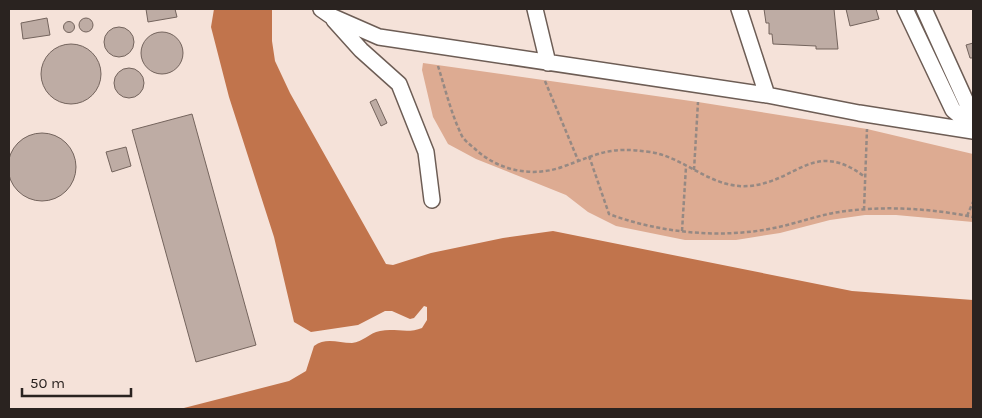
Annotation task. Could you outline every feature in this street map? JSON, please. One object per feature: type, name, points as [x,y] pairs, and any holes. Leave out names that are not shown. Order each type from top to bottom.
[{"type":"street","points":[[535,9],[548,63]]},
{"type":"street","points":[[739,9],[767,95]]},
{"type":"street","points":[[905,9],[953,110],[973,129]]},
{"type":"street","points":[[924,9],[973,117]]},
{"type":"street","points":[[326,12],[379,37],[767,95],[858,113],[973,129]]},
{"type":"street","points":[[326,12],[361,50],[399,84],[426,152],[432,200]]},
{"type":"path","points":[[438,66],[461,136],[481,155],[506,168],[536,172],[562,167],[602,151],[617,150],[652,152],[716,181],[747,186],[776,180],[806,164],[819,162],[845,165],[866,178]]},
{"type":"path","points":[[546,81],[578,160]]},
{"type":"path","points":[[694,171],[698,102]]},
{"type":"path","points":[[864,210],[867,129]]},
{"type":"path","points":[[588,156],[609,214],[629,222],[682,231],[728,233],[756,231],[833,213],[864,210],[894,209],[973,217]]},
{"type":"path","points":[[682,231],[686,167]]},
{"type":"path","points":[[968,216],[973,202]]},
{"type":"shaded area","points":[[214,9],[272,9],[272,41],[275,61],[290,93],[386,264],[393,265],[431,253],[503,238],[553,231],[852,291],[973,300],[973,409],[180,409],[289,381],[306,371],[314,346],[319,343],[328,341],[352,343],[380,331],[417,330],[422,328],[427,320],[427,307],[424,306],[414,318],[410,319],[392,311],[385,311],[358,325],[311,332],[294,322],[274,237],[229,97],[211,27]]},
{"type":"shaded area","points":[[423,63],[698,102],[867,129],[973,154],[973,222],[896,215],[865,215],[830,220],[780,233],[736,240],[685,240],[616,226],[588,212],[566,195],[476,159],[448,144],[433,117],[422,70]]},
{"type":"building","points":[[146,9],[175,9],[177,17],[148,22]]},
{"type":"building","points":[[764,9],[834,9],[838,49],[816,49],[816,46],[773,44],[772,34],[769,34],[769,23],[766,23]]},
{"type":"building","points":[[846,9],[876,9],[879,19],[850,26]]},
{"type":"building","points":[[47,18],[50,35],[23,39],[21,23]]},
{"type":"building","points":[[86,18],[91,20],[93,25],[91,30],[86,32],[81,30],[79,25],[81,20]]},
{"type":"building","points":[[69,21],[75,27],[69,33],[63,27]]},
{"type":"building","points":[[119,27],[130,31],[134,42],[130,53],[119,57],[108,53],[104,42],[108,31]]},
{"type":"building","points":[[158,32],[166,32],[177,38],[183,53],[177,68],[166,74],[158,74],[147,68],[141,57],[141,49],[147,38]]},
{"type":"building","points":[[973,43],[973,58],[970,58],[966,45]]},
{"type":"building","points":[[71,44],[87,49],[92,53],[96,58],[101,74],[96,90],[92,95],[87,99],[71,104],[55,99],[50,95],[46,90],[41,74],[46,58],[50,53],[55,49]]},
{"type":"building","points":[[129,68],[135,69],[143,77],[143,89],[135,97],[129,98],[123,97],[115,89],[114,83],[115,77],[123,69]]},
{"type":"building","points":[[376,99],[387,123],[381,126],[370,102]]},
{"type":"building","points":[[192,114],[256,345],[196,362],[132,130]]},
{"type":"building","points":[[42,133],[55,136],[66,143],[73,154],[76,167],[73,180],[66,191],[55,198],[42,201],[29,198],[18,191],[11,180],[8,167],[11,154],[18,143],[29,136]]},
{"type":"building","points":[[126,147],[131,166],[112,172],[106,152]]}]
